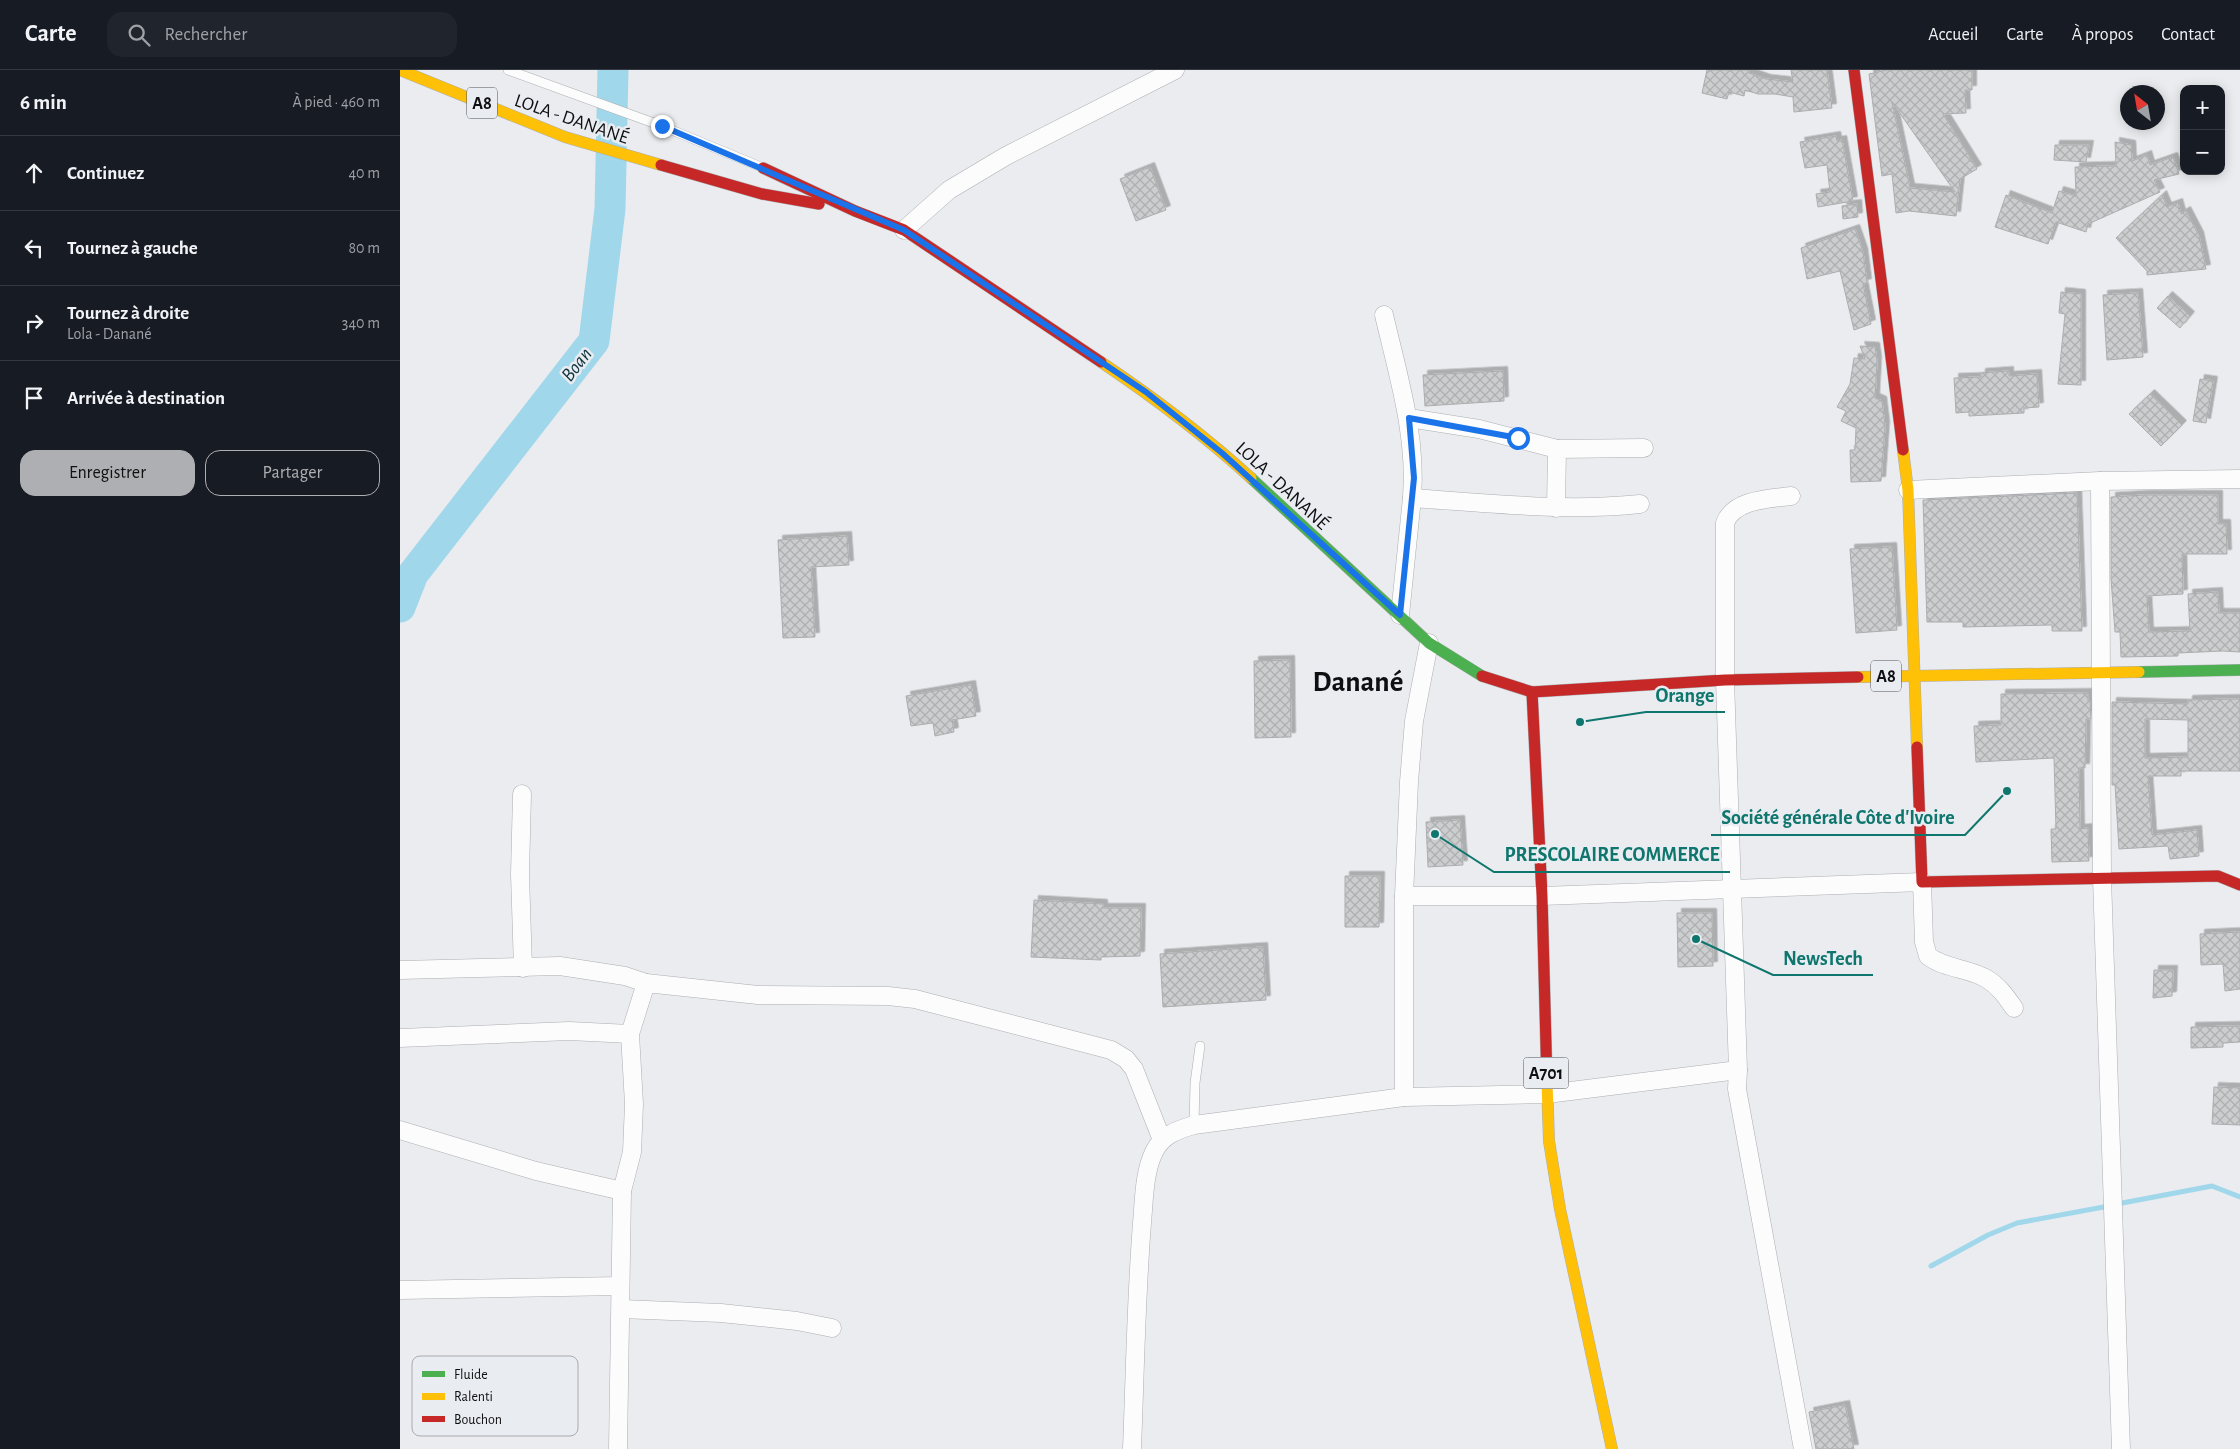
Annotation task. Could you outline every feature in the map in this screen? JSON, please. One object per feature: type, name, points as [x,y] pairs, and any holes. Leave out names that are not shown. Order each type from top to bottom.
[{"type":"main road","name":"LOLA - DANANÉ","points":[[400,70],[564,137],[762,194],[854,211]]},
{"type":"main road","points":[[1854,70],[1908,490],[1922,882],[2218,876],[2240,885]]},
{"type":"main road","name":"LOLA - DANANÉ","points":[[764,168],[854,211],[904,230],[1146,392],[1222,453],[1429,643],[1483,677],[1532,692]]},
{"type":"main road","name":"A8","points":[[1532,692],[1725,680],[2101,675],[2240,670]]},
{"type":"main road","name":"A701","points":[[1532,692],[1542,896],[1549,1141],[1560,1209],[1612,1449]]},
{"type":"street","points":[[904,230],[949,190],[1006,156],[1175,70]]},
{"type":"street","points":[[1384,315],[1409,418],[1414,478],[1400,615]]},
{"type":"street","points":[[1409,418],[1479,429],[1557,449],[1644,448]]},
{"type":"street","points":[[1556,508],[1557,449]]},
{"type":"street","points":[[1908,490],[2100,481],[2240,479]]},
{"type":"street","points":[[2100,481],[2102,878],[2121,1449]]},
{"type":"street","points":[[1791,496],[1750,503],[1733,511],[1725,523],[1725,680],[1738,1070],[1737,1089],[1804,1449]]},
{"type":"street","points":[[1412,498],[1556,508],[1609,507],[1640,504]]},
{"type":"street","points":[[1404,1097],[1404,896],[1414,721],[1429,643]]},
{"type":"street","points":[[522,794],[520,874],[523,968]]},
{"type":"street","points":[[2218,876],[2240,875]]},
{"type":"street","points":[[1404,896],[1542,896],[1922,882],[1924,942],[1928,956],[1939,963],[1988,979],[2002,991],[2014,1008]]},
{"type":"street","points":[[400,970],[560,966],[625,976],[646,983],[758,995],[888,996],[916,999],[1111,1050],[1126,1059],[1134,1068],[1162,1140]]},
{"type":"street","points":[[618,1449],[622,1191],[632,1152],[634,1104],[630,1034],[646,983]]},
{"type":"street","points":[[400,1038],[569,1031],[630,1034]]},
{"type":"street","points":[[1132,1449],[1139,1263],[1144,1207],[1151,1160],[1162,1140],[1171,1133],[1194,1125],[1404,1097],[1547,1094],[1738,1070]]},
{"type":"street","points":[[400,1130],[536,1171],[622,1191]]},
{"type":"street","points":[[400,1290],[620,1286]]},
{"type":"street","points":[[621,1309],[721,1313],[797,1321],[832,1328]]},
{"type":"lane","name":"LOLA - DANANÉ","points":[[508,70],[662,126],[764,168]]},
{"type":"lane","points":[[1194,1125],[1195,1084],[1200,1046]]},
{"type":"building","points":[[1707,70],[1749,70],[1749,73],[1766,79],[1793,82],[1791,70],[1827,70],[1832,108],[1794,112],[1793,97],[1758,94],[1745,90],[1744,96],[1729,92],[1727,99],[1702,93]]},
{"type":"building","points":[[1887,70],[1972,70],[1972,90],[1965,90],[1966,113],[1943,114],[1977,169],[1960,179],[1956,216],[1909,211],[1896,213],[1892,174],[1882,176],[1869,74]],"holes":[[[1892,102],[1955,192],[1910,188]]]},
{"type":"building","points":[[1836,136],[1837,141],[1842,140],[1853,201],[1818,207],[1816,194],[1830,192],[1827,165],[1805,168],[1800,142]]},
{"type":"building","points":[[2115,142],[2131,145],[2132,161],[2147,155],[2150,165],[2173,157],[2179,174],[2154,180],[2160,192],[2088,224],[2086,232],[2056,222],[2048,244],[1995,227],[2006,195],[2052,213],[2059,191],[2076,196],[2075,167],[2116,166]]},
{"type":"building","points":[[2055,145],[2089,145],[2086,162],[2054,160]]},
{"type":"building","points":[[1150,167],[1166,210],[1136,221],[1120,179]]},
{"type":"building","points":[[2162,195],[2167,207],[2178,203],[2181,214],[2186,211],[2199,236],[2206,269],[2147,275],[2147,271],[2116,238]]},
{"type":"building","points":[[1857,204],[1858,217],[1843,219],[1842,206]]},
{"type":"building","points":[[1855,229],[1863,252],[1867,283],[1863,284],[1871,324],[1854,330],[1840,271],[1807,279],[1801,248]]},
{"type":"building","points":[[2061,292],[2081,294],[2081,385],[2058,384],[2065,314],[2059,313]]},
{"type":"building","points":[[2138,293],[2143,357],[2107,360],[2103,295]]},
{"type":"building","points":[[2168,296],[2190,316],[2180,328],[2157,308]]},
{"type":"building","points":[[1860,346],[1875,347],[1877,361],[1875,398],[1882,401],[1885,426],[1881,481],[1851,482],[1850,450],[1855,450],[1856,428],[1841,421],[1846,411],[1837,407],[1850,384],[1854,358],[1865,359]]},
{"type":"building","points":[[1503,371],[1504,401],[1425,406],[1423,375]]},
{"type":"building","points":[[2009,371],[2009,376],[2037,374],[2039,407],[2024,408],[2024,413],[1969,416],[1969,412],[1956,413],[1954,378],[1981,377],[1981,373]]},
{"type":"building","points":[[2200,379],[2213,381],[2206,423],[2193,421]]},
{"type":"building","points":[[2150,394],[2182,425],[2161,446],[2129,414]]},
{"type":"building","points":[[2077,493],[2082,631],[2052,631],[2052,625],[1963,627],[1963,622],[1927,622],[1923,500]]},
{"type":"building","points":[[2218,495],[2218,524],[2226,524],[2227,554],[2182,554],[2183,594],[2147,596],[2149,632],[2190,631],[2188,594],[2218,592],[2219,613],[2240,613],[2240,652],[2223,651],[2178,653],[2178,656],[2121,657],[2120,632],[2115,632],[2111,579],[2111,497]]},
{"type":"building","points":[[847,536],[849,565],[811,567],[815,637],[783,638],[778,540]]},
{"type":"building","points":[[1892,547],[1897,630],[1856,633],[1850,549]]},
{"type":"building","points":[[1290,660],[1291,737],[1255,738],[1254,661]]},
{"type":"building","points":[[971,685],[976,716],[952,720],[954,732],[935,736],[933,723],[911,726],[906,696]]},
{"type":"building","points":[[2088,693],[2091,719],[2086,719],[2085,768],[2079,768],[2080,829],[2088,828],[2089,861],[2052,862],[2051,829],[2056,829],[2054,758],[1976,762],[1974,726],[2001,725],[2001,694]]},
{"type":"building","points":[[2240,699],[2240,771],[2181,771],[2181,776],[2148,776],[2152,835],[2197,830],[2199,856],[2170,859],[2168,846],[2119,849],[2115,785],[2112,785],[2112,702],[2188,704],[2188,700]],"holes":[[[2145,719],[2188,720],[2188,757],[2145,758]]]},
{"type":"building","points":[[1460,820],[1463,865],[1428,867],[1426,822]]},
{"type":"building","points":[[1345,876],[1380,876],[1379,927],[1345,927]]},
{"type":"building","points":[[1034,900],[1103,904],[1103,908],[1141,908],[1140,956],[1101,957],[1101,960],[1031,957]]},
{"type":"building","points":[[1677,913],[1712,913],[1713,966],[1678,967]]},
{"type":"building","points":[[2240,932],[2240,989],[2225,991],[2223,964],[2201,965],[2200,934]]},
{"type":"building","points":[[1263,947],[1266,1000],[1163,1007],[1160,954]]},
{"type":"building","points":[[2154,970],[2173,970],[2172,996],[2153,998]]},
{"type":"building","points":[[2240,1026],[2240,1042],[2223,1043],[2223,1047],[2191,1048],[2191,1027]]},
{"type":"building","points":[[2214,1087],[2240,1088],[2240,1125],[2212,1124]]},
{"type":"building","points":[[1845,1405],[1854,1449],[1816,1449],[1809,1412]]},
{"type":"waterway","name":"Boan","points":[[400,607],[413,574],[594,341],[610,209],[613,70]]},
{"type":"waterway","points":[[2117,1204],[2212,1186],[2240,1197]]},
{"type":"waterway","points":[[1931,1266],[1988,1235],[2017,1223],[2109,1206]]},
{"type":"traffic: fast","points":[[1251,478],[1429,643],[1482,676]]},
{"type":"traffic: fast","points":[[2139,672],[2240,670]]},
{"type":"traffic: slow","points":[[400,70],[565,137],[661,165]]},
{"type":"traffic: slow","points":[[1101,362],[1178,417],[1251,478]]},
{"type":"traffic: slow","points":[[1903,450],[1908,490],[1917,747]]},
{"type":"traffic: slow","points":[[1858,677],[2139,672]]},
{"type":"traffic: slow","points":[[1547,1083],[1549,1141],[1560,1209],[1612,1449]]},
{"type":"traffic: jam","points":[[1854,70],[1903,450]]},
{"type":"traffic: jam","points":[[661,165],[762,194],[819,204]]},
{"type":"traffic: jam","points":[[763,168],[855,211],[904,230],[1101,362]]},
{"type":"traffic: jam","points":[[1482,676],[1532,692],[1725,680],[1858,677]]},
{"type":"traffic: jam","points":[[1532,692],[1542,896],[1547,1083]]},
{"type":"traffic: jam","points":[[1917,747],[1922,882],[2218,876],[2240,885]]},
{"type":"place","name":"Orange","points":[[1580,722]]},
{"type":"place","name":"Société générale Côte d'Ivoire","points":[[2007,791]]},
{"type":"place","name":"PRESCOLAIRE COMMERCE","points":[[1435,834]]},
{"type":"place","name":"NewsTech","points":[[1696,939]]},
{"type":"district","name":"Danané","points":[[1358,681]]},
{"type":"route","points":[[662,126],[764,168],[854,211],[904,230],[1146,392],[1222,453],[1400,615],[1414,478],[1409,418],[1479,429],[1518,438]]}]
